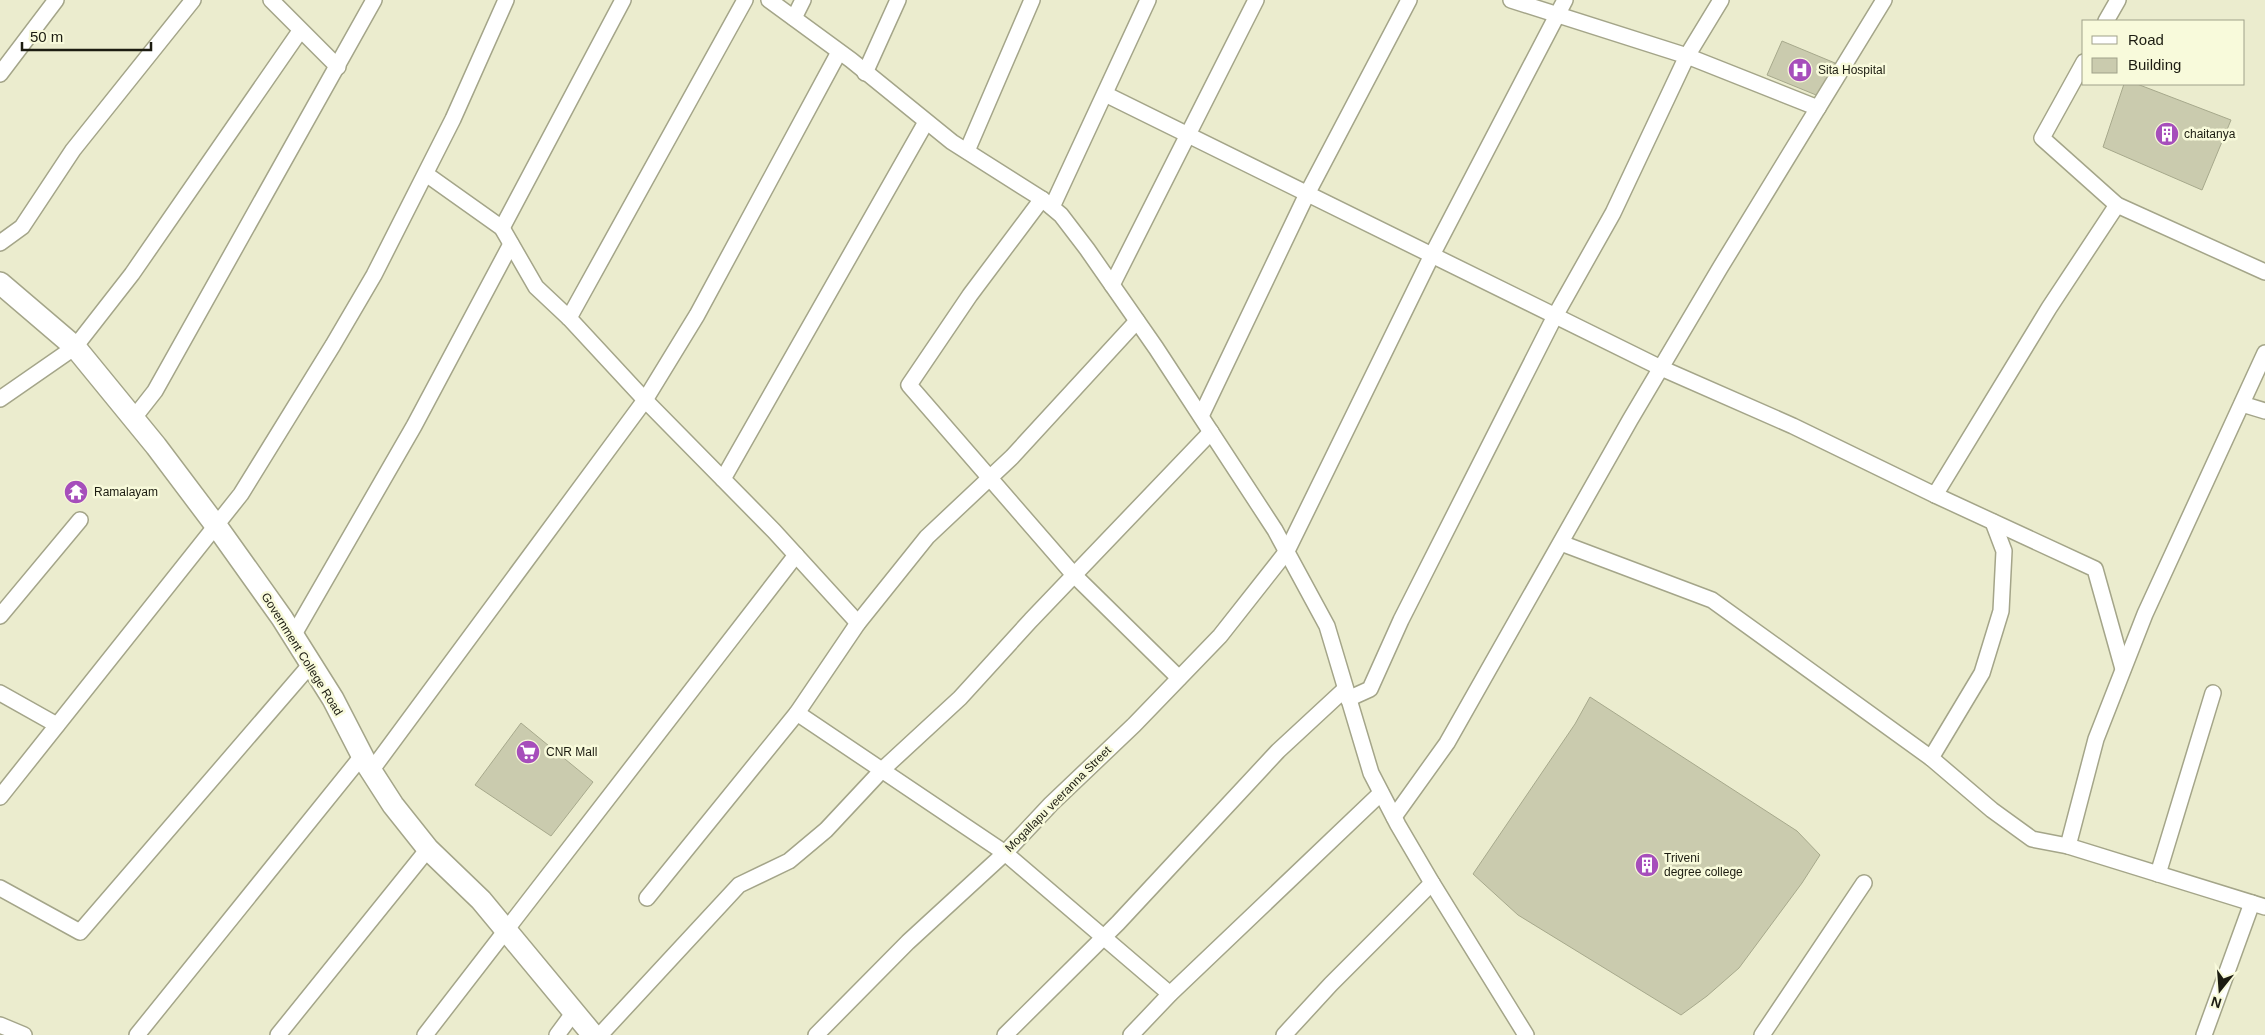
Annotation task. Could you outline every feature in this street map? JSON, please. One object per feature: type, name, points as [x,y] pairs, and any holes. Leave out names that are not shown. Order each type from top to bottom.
[{"type":"main road","name":"Government College Road","points":[[0,283],[75,347],[133,419],[215,524],[293,636],[333,699],[367,764],[393,805],[428,848],[481,900],[593,1035]]},
{"type":"street","points":[[0,74],[56,0]]},
{"type":"street","points":[[0,243],[22,227],[73,150],[193,0]]},
{"type":"street","points":[[271,0],[338,67]]},
{"type":"street","points":[[133,419],[155,391],[374,0]]},
{"type":"street","points":[[0,797],[240,494],[374,276],[453,119],[506,0]]},
{"type":"street","points":[[502,228],[623,0]]},
{"type":"street","points":[[569,318],[745,0]]},
{"type":"street","points":[[769,0],[839,52],[926,122],[1062,215],[1201,416],[1287,551],[1327,626],[1371,773],[1432,883],[1526,1035]]},
{"type":"street","points":[[794,18],[803,0]]},
{"type":"street","points":[[865,73],[898,0]]},
{"type":"street","points":[[967,151],[1032,0]]},
{"type":"street","points":[[1148,0],[1105,94],[1047,203],[970,295],[909,385],[1074,575],[1179,678]]},
{"type":"street","points":[[1112,285],[1256,0]]},
{"type":"street","points":[[1201,416],[1307,194],[1409,0]]},
{"type":"street","points":[[1511,0],[1687,56],[1818,108]]},
{"type":"street","name":"Mogallapu veeranna Street","points":[[816,1035],[908,942],[1005,853],[1051,804],[1134,725],[1220,636],[1287,551],[1432,255],[1565,0]]},
{"type":"street","points":[[1006,1035],[1104,937],[1278,751],[1347,694],[1370,689],[1401,620],[1555,316],[1612,213],[1687,56],[1721,0]]},
{"type":"street","points":[[1394,816],[1447,743],[1661,368],[1884,0]]},
{"type":"street","points":[[2107,20],[2118,0]]},
{"type":"street","points":[[0,399],[75,347],[132,274],[300,31]]},
{"type":"street","points":[[137,1035],[367,764],[645,400],[697,315],[839,52]]},
{"type":"street","points":[[2082,66],[2042,138],[2117,205],[2265,272]]},
{"type":"street","points":[[1105,94],[1661,368],[1793,426],[2095,569],[2123,670]]},
{"type":"street","points":[[723,479],[926,122]]},
{"type":"street","points":[[426,174],[502,228],[536,287],[569,318],[645,400],[796,554],[858,623]]},
{"type":"street","points":[[1935,494],[2049,308],[2117,205]]},
{"type":"street","points":[[293,636],[414,426],[511,244]]},
{"type":"street","points":[[647,898],[797,713],[858,623],[926,536],[1012,457],[1137,321]]},
{"type":"street","points":[[2068,846],[2096,739],[2145,614],[2265,353]]},
{"type":"street","points":[[2242,404],[2265,412]]},
{"type":"street","points":[[600,1035],[739,885],[789,861],[826,830],[883,769],[960,698],[1074,575],[1211,432]]},
{"type":"street","points":[[0,616],[80,520]]},
{"type":"street","points":[[1931,758],[1982,673],[2001,611],[2004,551],[1993,522]]},
{"type":"street","points":[[1561,543],[1712,600],[1931,758],[1992,810],[2032,839],[2068,846],[2258,905],[2204,1035]]},
{"type":"street","points":[[425,1035],[796,554]]},
{"type":"street","points":[[0,888],[80,932],[311,664]]},
{"type":"street","points":[[0,693],[57,725]]},
{"type":"street","points":[[2158,874],[2213,694]]},
{"type":"street","points":[[797,713],[883,769],[1005,853],[1170,994]]},
{"type":"street","points":[[1131,1035],[1170,994],[1382,793]]},
{"type":"street","points":[[278,1035],[428,848]]},
{"type":"street","points":[[1284,1035],[1331,984],[1432,883]]},
{"type":"street","points":[[1762,1035],[1864,883]]},
{"type":"street","points":[[557,1035],[574,1012]]},
{"type":"street","points":[[4,1029],[24,1035]]},
{"type":"building","points":[[1782,41],[1835,63],[1821,97],[1767,75]]},
{"type":"building","name":"chaitanya","points":[[2124,85],[2140,85],[2231,120],[2202,190],[2103,147]]},
{"type":"building","name":"Triveni degree college","points":[[1590,697],[1797,831],[1820,855],[1802,883],[1739,968],[1707,996],[1681,1015],[1518,915],[1473,874],[1575,724]]},
{"type":"building","name":"CNR Mall","points":[[521,723],[593,782],[551,836],[475,785]]},
{"type":"place","name":"Sita Hospital","points":[[1800,70]]},
{"type":"place","name":"chaitanya","points":[[2167,134]]},
{"type":"place","name":"Ramalayam","points":[[76,492]]},
{"type":"place","name":"CNR Mall","points":[[528,752]]},
{"type":"place","name":"Triveni degree college","points":[[1647,865]]}]
